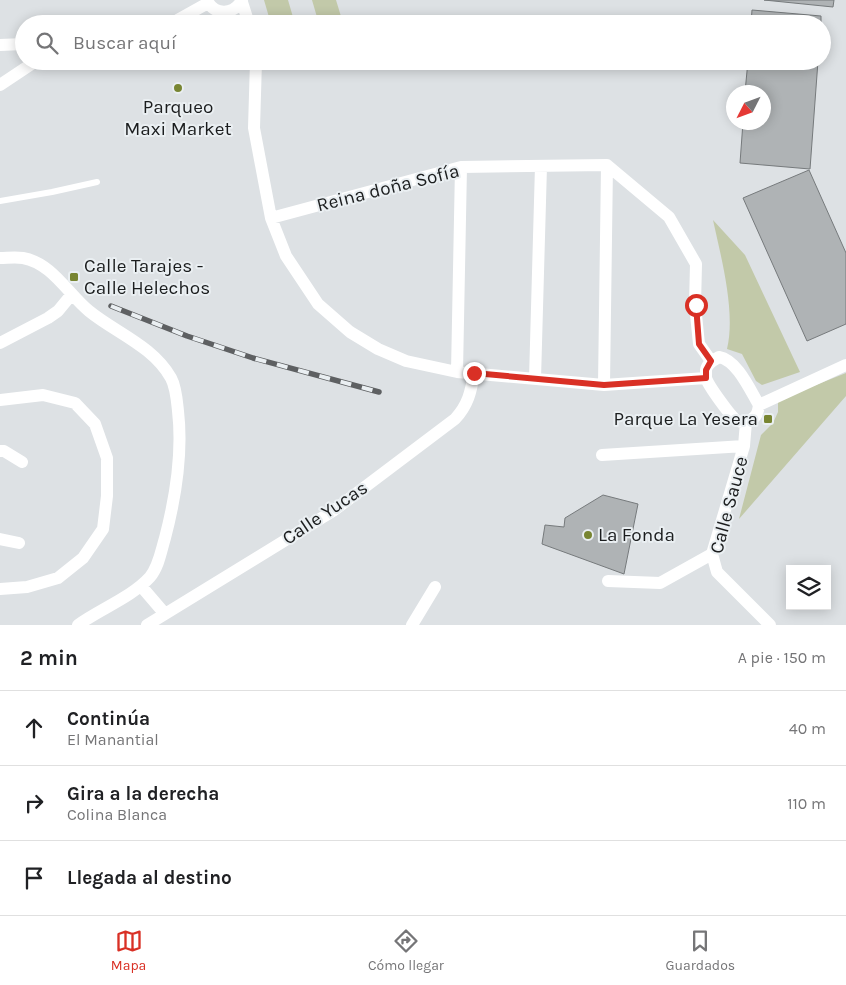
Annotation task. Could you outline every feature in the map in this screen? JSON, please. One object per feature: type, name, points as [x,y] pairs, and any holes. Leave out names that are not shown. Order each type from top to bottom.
[{"type":"street","points":[[186,15],[208,2],[212,8],[223,12],[234,10],[242,1]]},
{"type":"street","points":[[242,1],[246,15]]},
{"type":"street","points":[[0,45],[15,44]]},
{"type":"street","points":[[0,85],[22,70]]},
{"type":"street","points":[[256,70],[254,128],[271,218],[286,256],[318,304],[350,332],[378,349],[406,361],[457,372],[604,385],[706,378]]},
{"type":"street","points":[[607,165],[669,217],[696,264],[696,305],[699,344],[711,361]]},
{"type":"street","points":[[604,385],[607,165]]},
{"type":"street","name":"Reina doña Sofía","points":[[271,218],[461,167],[607,165]]},
{"type":"street","points":[[535,379],[541,166]]},
{"type":"street","points":[[457,372],[461,167]]},
{"type":"street","points":[[0,258],[22,258],[46,268],[83,307],[142,346],[159,363],[171,379],[177,400],[179,468],[173,508],[158,561],[152,575],[141,586],[78,625]]},
{"type":"street","points":[[0,343],[48,318],[58,311],[72,294]]},
{"type":"street","points":[[720,357],[726,358],[734,364],[759,405],[758,413],[754,419],[746,422],[738,421],[731,416],[706,378],[706,370],[711,361],[720,357]]},
{"type":"street","points":[[759,405],[846,365]]},
{"type":"street","name":"Calle Yucas","points":[[147,625],[333,511],[455,419],[465,409],[474,373]]},
{"type":"street","points":[[0,400],[42,395],[76,403],[95,424],[107,458],[107,496],[103,529],[83,558],[58,578],[28,587],[0,589]]},
{"type":"street","name":"Calle Sauce","points":[[746,422],[744,446],[712,554],[717,572],[768,624]]},
{"type":"street","points":[[602,455],[744,446]]},
{"type":"street","points":[[0,451],[4,450],[22,462]]},
{"type":"street","points":[[0,539],[19,543]]},
{"type":"street","points":[[608,581],[660,583],[712,554]]},
{"type":"street","points":[[141,586],[165,614]]},
{"type":"street","points":[[412,625],[435,587]]},
{"type":"lane","points":[[0,201],[97,182]]},
{"type":"green space","points":[[264,0],[288,0],[292,15],[268,15]]},
{"type":"green space","points":[[312,0],[336,0],[341,15],[316,15]]},
{"type":"green space","points":[[713,220],[745,255],[800,372],[762,385],[756,381],[742,354],[727,349],[730,318],[729,302]]},
{"type":"green space","points":[[846,373],[846,396],[739,519],[761,435],[773,423],[778,412],[778,400]]},
{"type":"building","points":[[764,0],[834,0],[833,7]]},
{"type":"building","points":[[752,10],[810,15],[752,15]]},
{"type":"building","points":[[747,70],[817,70],[810,169],[740,163],[742,130],[771,130],[771,85],[746,85]]},
{"type":"building","points":[[809,170],[846,253],[846,324],[807,341],[743,198]]},
{"type":"building","name":"La Fonda","points":[[603,495],[638,504],[624,574],[542,544],[545,525],[564,527],[565,518]]},
{"type":"railway","points":[[111,306],[187,336],[253,358],[379,392]]},
{"type":"place","name":"Parqueo Maxi Market","points":[[178,88]]},
{"type":"place","name":"Calle Tarajes - Calle Helechos","points":[[74,277]]},
{"type":"place","name":"Parque La Yesera","points":[[768,419]]},
{"type":"place","name":"La Fonda","points":[[588,535]]},
{"type":"route","points":[[474,373],[604,385],[706,378],[706,370],[711,361],[699,344],[696,305]]}]
